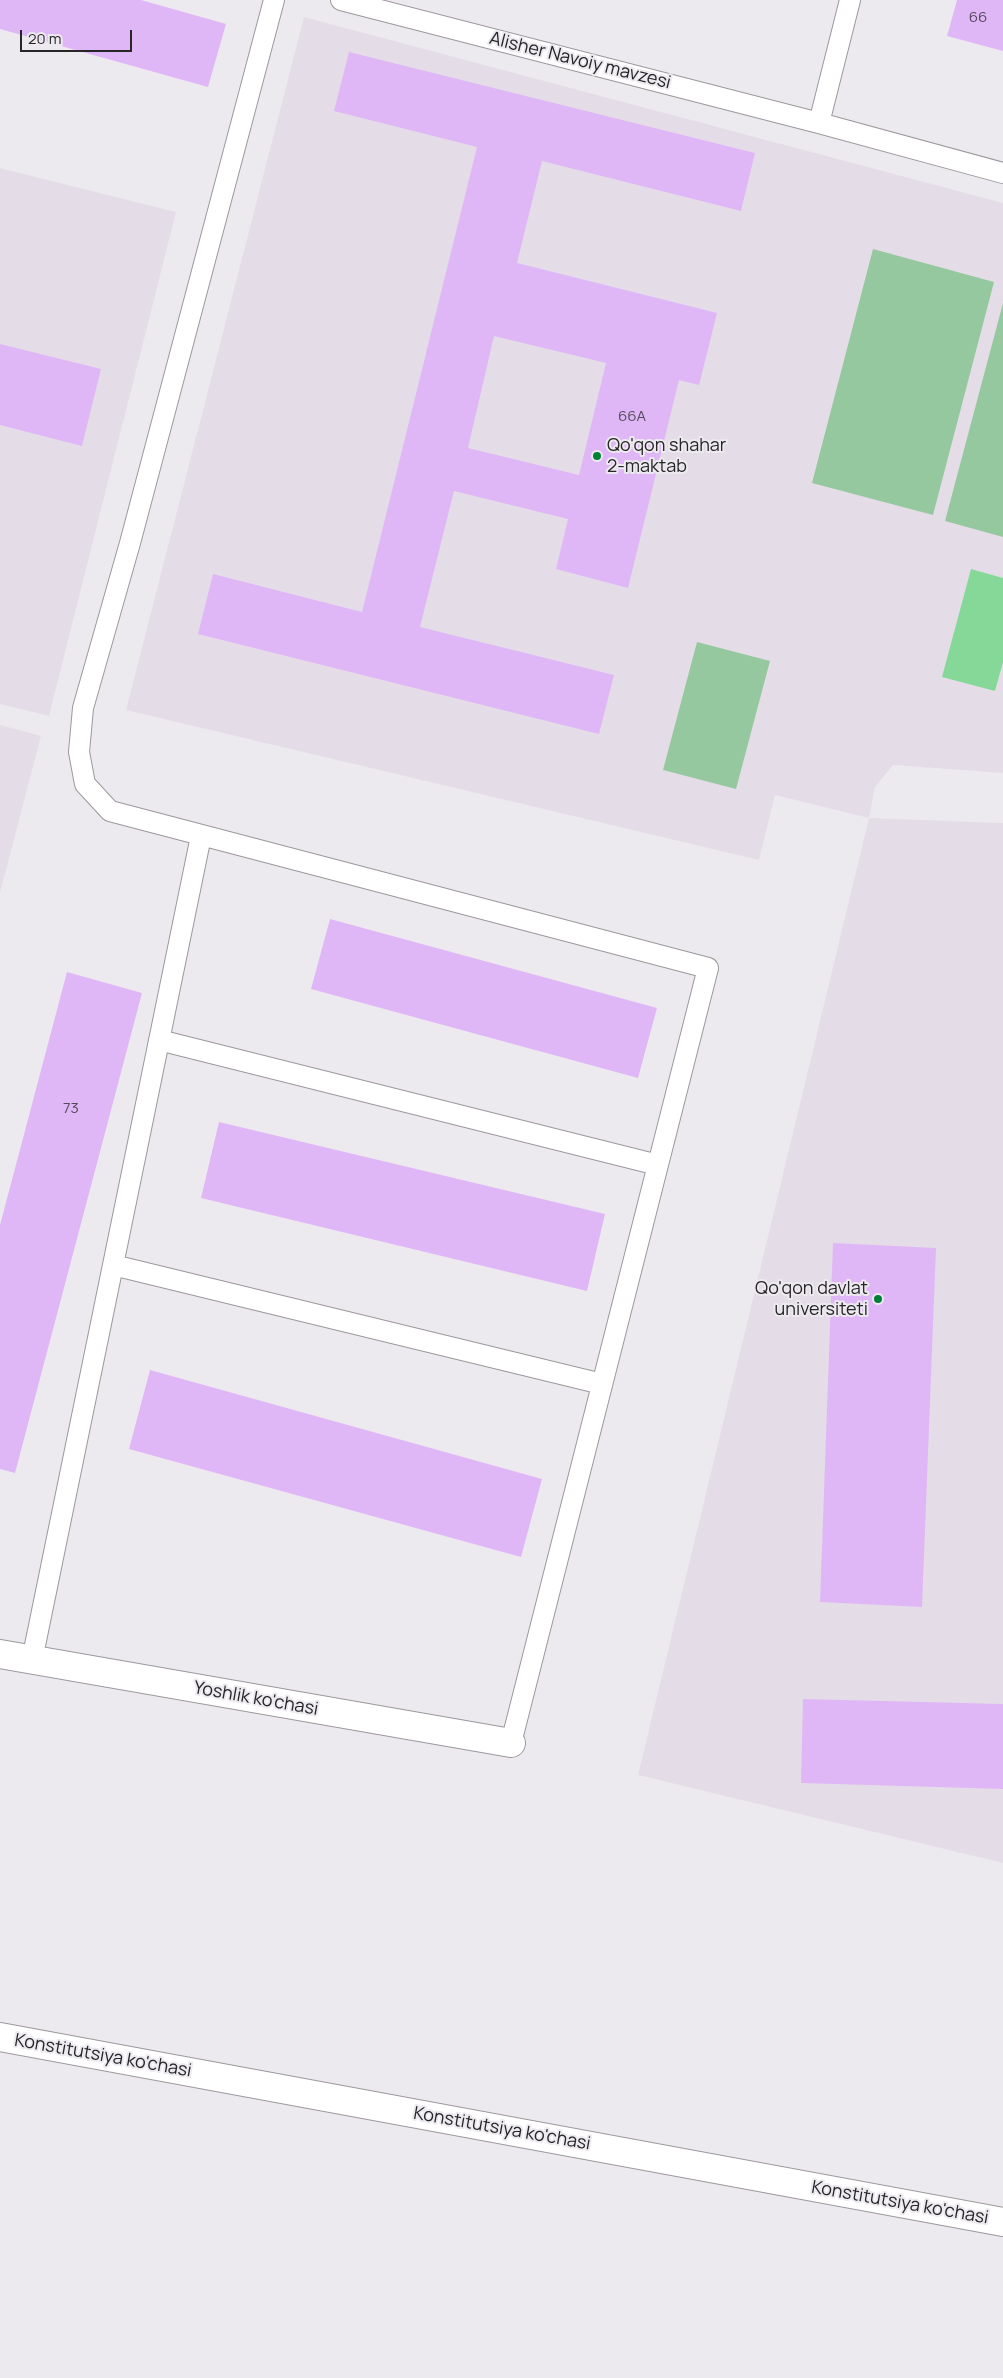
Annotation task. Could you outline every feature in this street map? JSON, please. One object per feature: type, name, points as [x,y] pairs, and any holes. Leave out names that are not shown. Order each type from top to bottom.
[{"type":"street","name":"Yoshlik ko'chasi","points":[[0,1654],[511,1743]]},
{"type":"street","name":"Konstitutsiya ko'chasi","points":[[0,2037],[1003,2222]]},
{"type":"lane","points":[[274,0],[130,543],[83,708],[78,752],[85,784],[110,811],[708,968],[511,1743]]},
{"type":"lane","name":"Alisher Navoiy mavzesi","points":[[341,0],[819,123],[1003,173]]},
{"type":"lane","points":[[819,123],[850,0]]},
{"type":"lane","points":[[32,1660],[201,836]]},
{"type":"lane","points":[[160,1040],[658,1165]]},
{"type":"lane","points":[[113,1265],[602,1384]]},
{"type":"shaded area","name":"Qo'qon shahar 2-maktab","points":[[304,17],[1003,203],[1003,773],[893,765],[875,787],[869,818],[775,795],[759,860],[126,710]]},
{"type":"shaded area","points":[[0,168],[176,212],[49,716],[0,704]]},
{"type":"shaded area","points":[[873,249],[994,282],[933,515],[812,483]]},
{"type":"shaded area","points":[[1003,303],[1003,537],[945,521]]},
{"type":"shaded area","points":[[971,569],[1003,578],[1003,662],[995,691],[942,677]]},
{"type":"shaded area","points":[[697,642],[770,661],[736,789],[663,770]]},
{"type":"shaded area","points":[[0,725],[41,736],[0,893]]},
{"type":"shaded area","name":"Qo'qon davlat universiteti","points":[[869,818],[1003,823],[1003,1863],[638,1775]]},
{"type":"building","points":[[0,0],[141,0],[226,24],[208,87],[0,29]]},
{"type":"building","points":[[957,0],[1003,0],[1003,51],[947,36]]},
{"type":"building","points":[[349,52],[755,153],[741,211],[542,161],[517,263],[717,313],[699,385],[679,380],[628,588],[556,569],[568,519],[454,491],[420,627],[614,675],[599,734],[198,634],[213,574],[362,612],[477,147],[334,111]],"holes":[[[494,336],[606,363],[579,475],[468,448]]]},
{"type":"building","points":[[0,344],[101,369],[82,446],[0,425]]},
{"type":"building","points":[[330,919],[657,1008],[638,1078],[311,989]]},
{"type":"building","points":[[67,972],[142,993],[15,1473],[0,1469],[0,1225]]},
{"type":"building","points":[[219,1122],[605,1214],[587,1291],[201,1198]]},
{"type":"building","points":[[833,1243],[936,1248],[922,1607],[820,1602]]},
{"type":"building","points":[[150,1370],[542,1479],[521,1557],[129,1449]]},
{"type":"building","points":[[803,1699],[1003,1704],[1003,1789],[801,1783]]},
{"type":"place","name":"Qo'qon shahar 2-maktab","points":[[597,456]]},
{"type":"place","name":"Qo'qon davlat universiteti","points":[[878,1299]]}]
